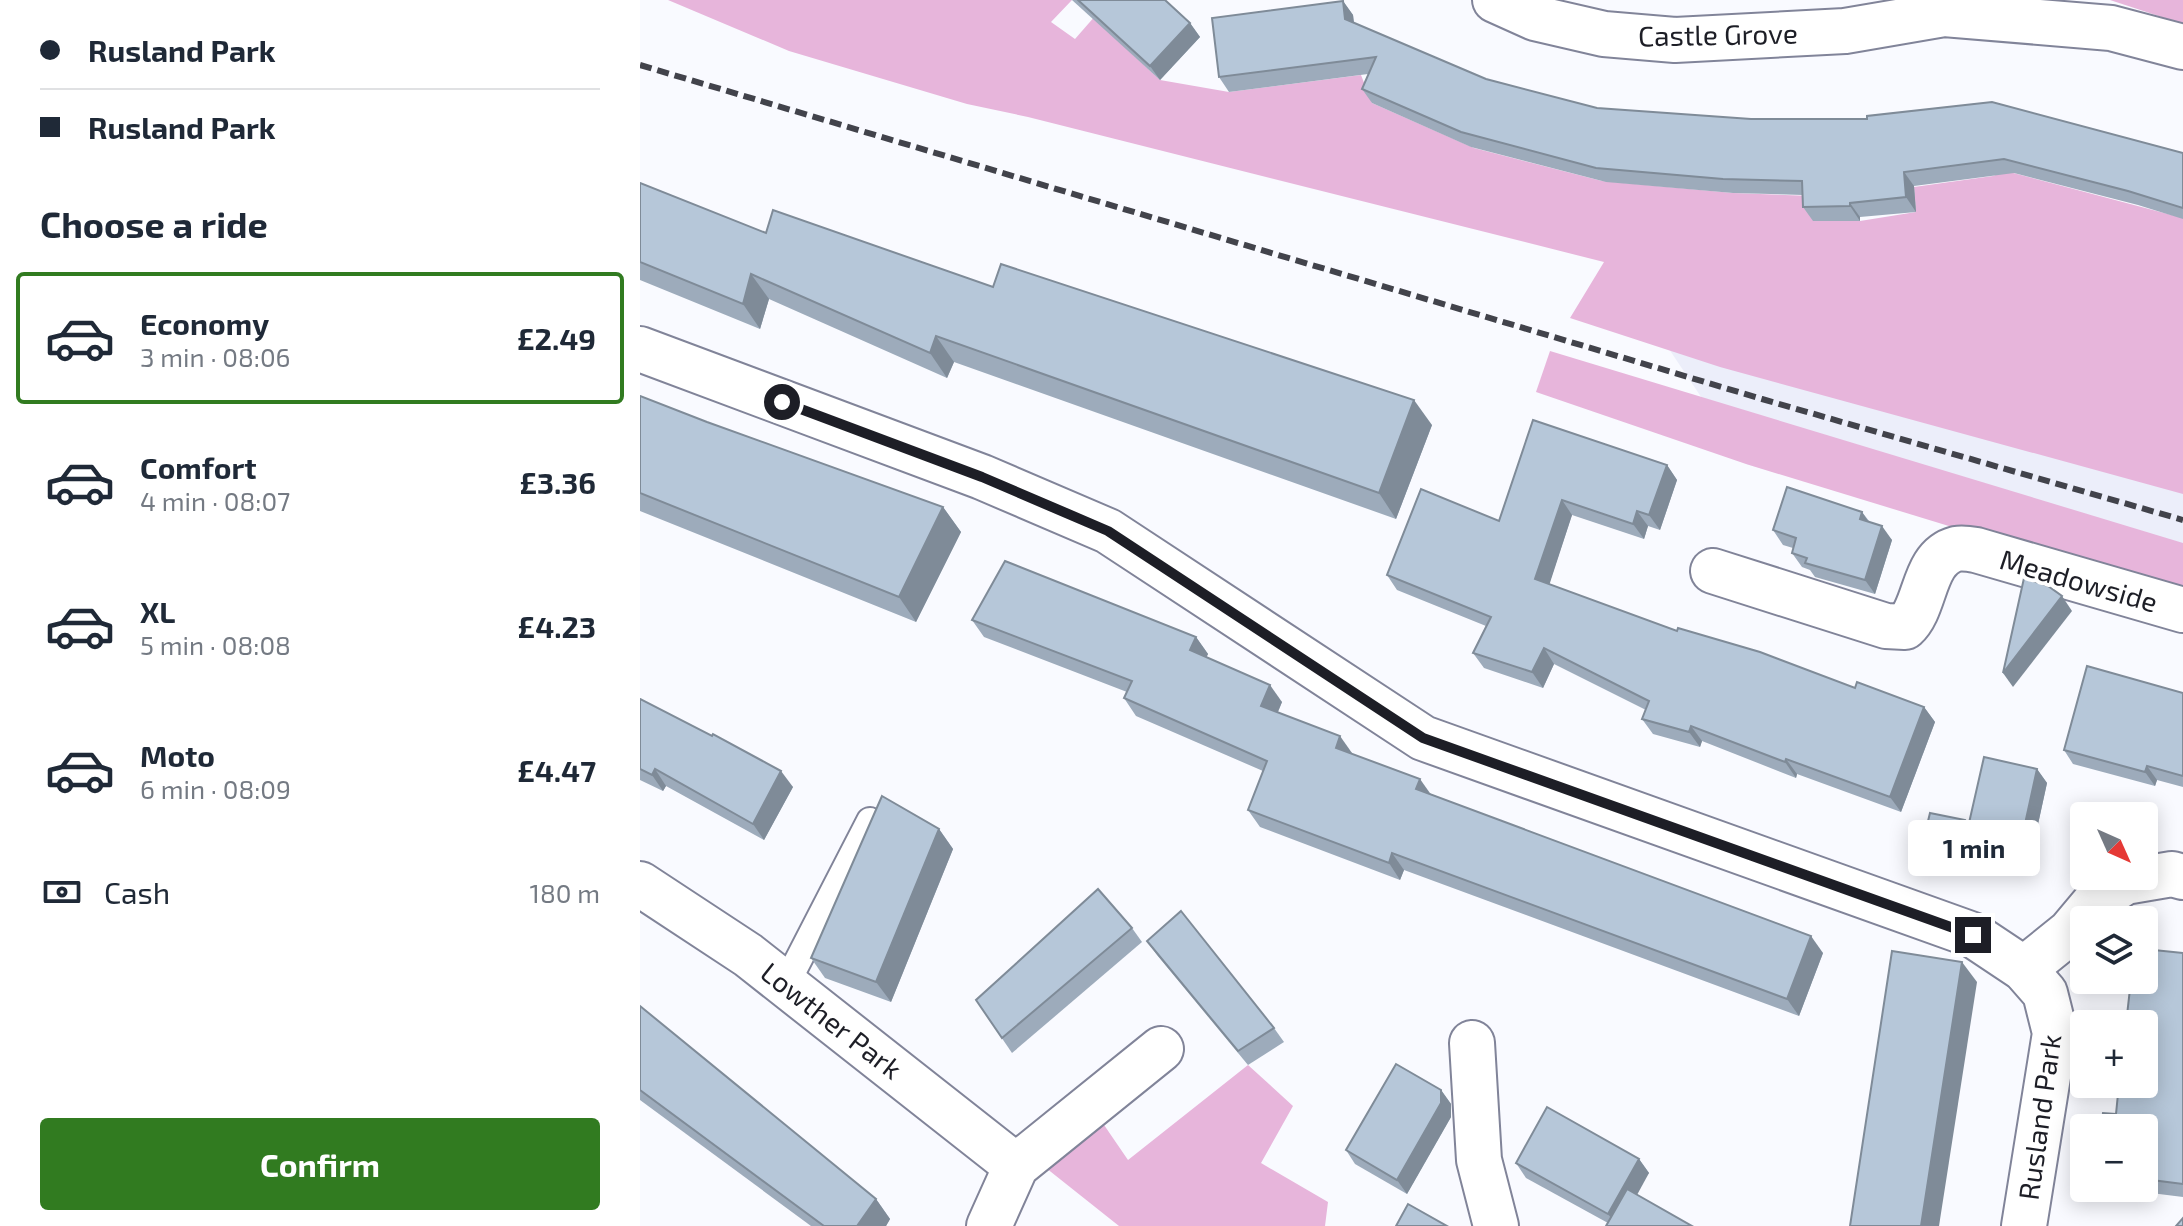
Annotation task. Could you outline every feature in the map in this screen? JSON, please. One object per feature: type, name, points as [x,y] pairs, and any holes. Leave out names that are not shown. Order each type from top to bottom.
[{"type":"street","name":"Castle Grove","points":[[1495,0],[1535,18],[1604,34],[1675,40],[1845,31],[1954,7],[2111,28],[2183,47]]},
{"type":"street","name":"Rusland Park","points":[[640,349],[982,477],[1108,531],[1423,738],[1973,935],[2024,969],[2045,993],[2055,1033],[2024,1226]]},
{"type":"street","name":"Meadowside","points":[[1713,571],[1886,626],[1905,627],[1914,619],[1927,578],[1943,558],[1956,549],[1976,550],[2183,610]]},
{"type":"street","points":[[2024,969],[2070,932],[2096,901],[2125,882],[2172,874],[2183,877]]},
{"type":"street","name":"Lowther Park","points":[[640,884],[748,955],[1016,1166]]},
{"type":"street","points":[[1472,1043],[1479,1160],[1496,1226]]},
{"type":"street","points":[[989,1226],[1016,1166],[1161,1049]]},
{"type":"lane","points":[[786,984],[870,821]]},
{"type":"shaded area","points":[[668,0],[1072,0],[1051,22],[1075,39],[1096,15],[1160,80],[1229,92],[1361,75],[1372,103],[1474,148],[1602,181],[1733,193],[1812,196],[1813,221],[1860,221],[1916,212],[1914,187],[1993,176],[2006,171],[2183,218],[2183,494],[1720,367],[1570,318],[1604,262],[967,104],[789,51]]},
{"type":"shaded area","points":[[2110,0],[2183,0],[2183,24]]},
{"type":"shaded area","points":[[1612,264],[2183,429],[2183,588],[1746,464]]},
{"type":"shaded area","points":[[1550,351],[2183,543],[2183,588],[1975,534],[1746,464],[1536,392]]},
{"type":"shaded area","points":[[1248,1065],[1293,1106],[1261,1163],[1328,1202],[1325,1226],[1119,1226],[1046,1168],[1102,1122],[1128,1160]]},
{"type":"building","points":[[1078,0],[1165,0],[1190,23],[1150,66]]},
{"type":"building","points":[[1343,1],[1345,19],[1486,79],[1597,108],[1751,119],[1867,119],[1867,116],[1992,102],[2183,153],[2183,208],[2004,159],[1904,172],[1906,197],[1850,203],[1850,206],[1803,207],[1802,181],[1723,179],[1596,168],[1461,132],[1362,89],[1376,57],[1219,77],[1212,18]]},
{"type":"building","points":[[640,183],[766,233],[773,210],[993,287],[1001,264],[1414,400],[1379,493],[936,336],[930,353],[751,274],[743,304],[640,262]]},
{"type":"building","points":[[640,396],[943,507],[899,597],[640,493]]},
{"type":"building","points":[[1533,420],[1667,465],[1649,515],[1637,511],[1633,524],[1562,500],[1535,579],[1677,631],[1678,628],[1760,652],[1855,688],[1857,682],[1924,707],[1890,797],[1691,726],[1689,732],[1642,719],[1649,701],[1544,648],[1532,672],[1473,653],[1491,617],[1387,575],[1421,489],[1499,521]]},
{"type":"building","points":[[1787,487],[1862,512],[1860,519],[1882,526],[1865,580],[1805,563],[1807,558],[1792,553],[1796,538],[1773,530]]},
{"type":"building","points":[[1005,561],[1196,637],[1190,650],[1270,685],[1261,706],[1340,736],[1336,748],[1420,779],[1416,789],[1811,936],[1787,999],[1392,853],[1389,863],[1248,810],[1267,761],[1124,698],[1132,681],[972,620]]},
{"type":"building","points":[[2024,578],[2048,586],[2062,596],[2003,673]]},
{"type":"building","points":[[2087,666],[2183,693],[2183,776],[2147,766],[2145,772],[2064,750]]},
{"type":"building","points":[[640,699],[781,771],[753,824],[655,769],[652,775],[640,769]]},
{"type":"building","points":[[1984,757],[2037,769],[2018,856],[1964,845]]},
{"type":"building","points":[[882,796],[939,829],[876,982],[811,958]]},
{"type":"building","points":[[1930,813],[1965,820],[1956,862],[1920,854]]},
{"type":"building","points":[[1098,889],[1132,928],[1002,1038],[976,1000]]},
{"type":"building","points":[[1181,911],[1274,1028],[1238,1051],[1147,941]]},
{"type":"building","points":[[2158,950],[2183,953],[2183,1184],[2158,1181],[2158,1114],[2116,1114],[2118,1098],[2158,1098],[2158,1010],[2128,1010],[2129,994],[2158,994]]},
{"type":"building","points":[[1892,951],[1962,962],[1921,1226],[1850,1226]]},
{"type":"building","points":[[640,1006],[876,1199],[857,1226],[824,1226],[640,1090]]},
{"type":"building","points":[[1396,1064],[1441,1090],[1441,1103],[1397,1180],[1346,1150]]},
{"type":"building","points":[[1547,1107],[1639,1159],[1608,1214],[1516,1163]]},
{"type":"building","points":[[1627,1189],[1692,1226],[1606,1226]]},
{"type":"building","points":[[1408,1204],[1447,1226],[1396,1226]]},
{"type":"railway","points":[[640,65],[1762,399],[2183,520]]},
{"type":"route","points":[[782,402],[982,477],[1108,531],[1423,738],[1973,935]]}]
